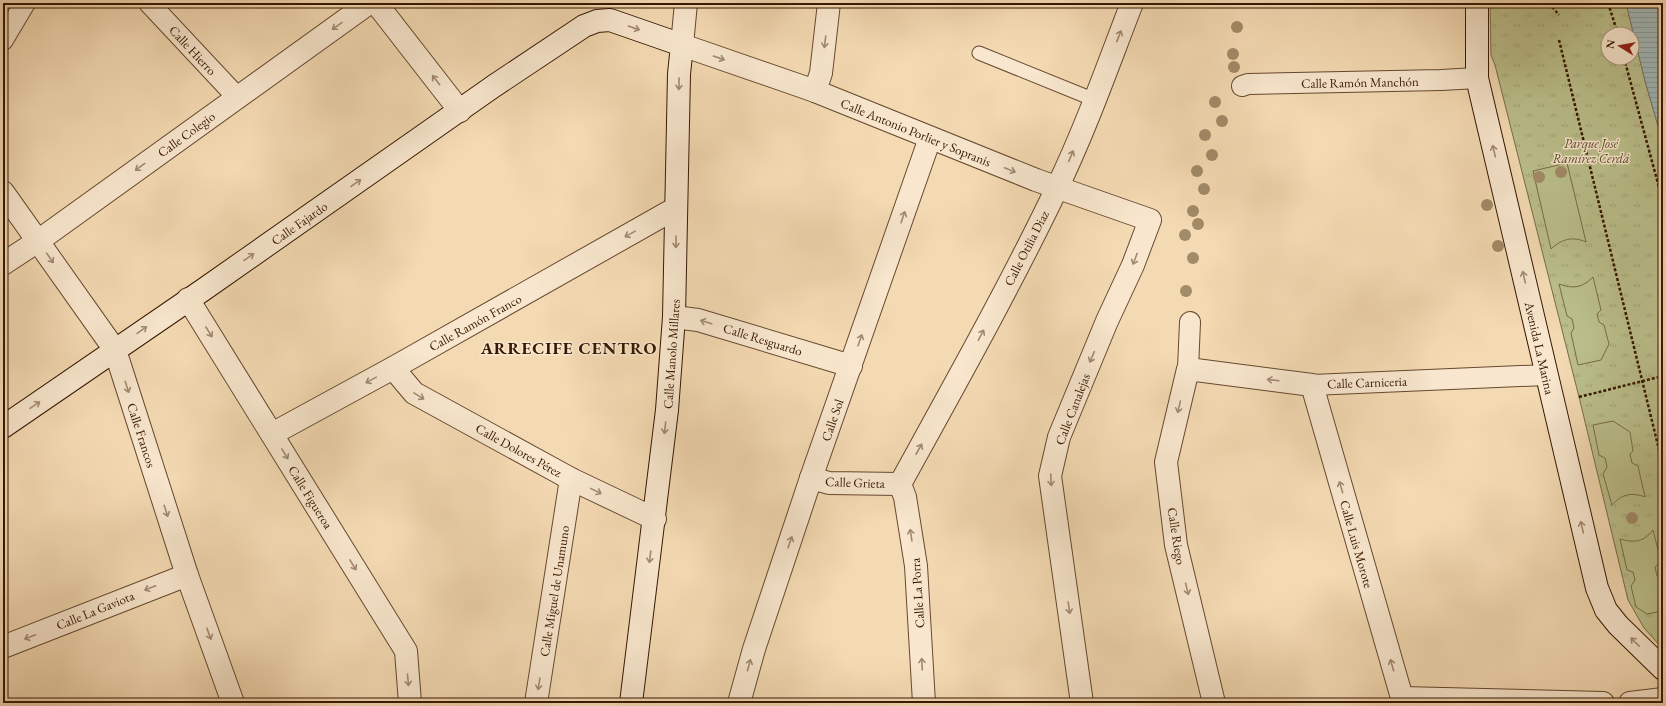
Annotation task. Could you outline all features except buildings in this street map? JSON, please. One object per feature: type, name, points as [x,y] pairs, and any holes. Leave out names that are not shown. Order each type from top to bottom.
[{"type":"street","points":[[3,40],[25,3]]},
{"type":"street","name":"Calle Hierro","points":[[149,3],[237,97]]},
{"type":"street","name":"Calle Colegio","points":[[3,264],[38,241],[369,3]]},
{"type":"street","points":[[376,3],[460,111]]},
{"type":"street","name":"Calle Manolo Millares","points":[[631,703],[655,519],[667,410],[674,317],[679,74],[686,3]]},
{"type":"street","points":[[815,91],[821,73],[829,3]]},
{"type":"street","name":"Calle Otilia Diaz","points":[[900,484],[982,334],[1058,187],[1095,100],[1132,3]]},
{"type":"street","name":"Avenida La Marina","points":[[1477,3],[1477,78],[1597,588],[1606,610],[1618,625],[1663,669]]},
{"type":"street","name":"Calle Antonio Porlier y Sopranis","points":[[597,21],[610,20],[815,91],[930,138],[1058,187],[1150,220]]},
{"type":"street","name":"Calle Fajardo","points":[[3,427],[584,26],[597,21]]},
{"type":"street","name":"Calle Ramón Manchón","points":[[1242,86],[1248,84],[1477,78]]},
{"type":"street","name":"Calle Sol","points":[[739,703],[754,649],[811,478],[930,138]]},
{"type":"street","name":"Calle Francos","points":[[3,192],[115,350],[187,575],[233,703]]},
{"type":"street","name":"Calle Ramón Franco","points":[[272,434],[393,368],[676,208]]},
{"type":"street","name":"Calle Canalejas","points":[[1082,703],[1050,476],[1059,436],[1133,265],[1150,220]]},
{"type":"street","name":"Calle Figueroa","points":[[188,299],[406,651],[410,703]]},
{"type":"street","name":"Calle Resguardo","points":[[674,317],[698,320],[850,366]]},
{"type":"street","points":[[1188,369],[1190,322]]},
{"type":"street","name":"Calle Dolores Pérez","points":[[393,368],[414,393],[571,479],[655,519]]},
{"type":"street","name":"Calle Carniceria","points":[[1188,369],[1312,385],[1546,375]]},
{"type":"street","name":"Calle Riego","points":[[1188,369],[1166,462],[1176,545],[1214,703]]},
{"type":"street","name":"Calle Luis Morote","points":[[1312,385],[1401,701]]},
{"type":"street","name":"Calle Grieta","points":[[811,478],[829,483],[900,484]]},
{"type":"street","name":"Calle Miguel de Unamuno","points":[[536,703],[571,479]]},
{"type":"street","name":"Calle La Porra","points":[[900,484],[906,497],[916,566],[924,703]]},
{"type":"street","name":"Calle La Gaviota","points":[[3,647],[187,575]]},
{"type":"street","points":[[1630,703],[1663,699]]},
{"type":"street","points":[[1401,701],[1603,703]]},
{"type":"lane","points":[[979,53],[1095,100]]},
{"type":"path","points":[[1549,3],[1559,15]]},
{"type":"path","points":[[1608,3],[1615,26]]},
{"type":"path","points":[[1559,40],[1663,466]]},
{"type":"path","points":[[1626,66],[1663,202]]},
{"type":"path","points":[[1574,398],[1663,376]]},
{"type":"green space","name":"Parque José Ramírez Cerdá","points":[[1490,3],[1626,3],[1632,26],[1600,26],[1600,66],[1640,66],[1640,60],[1663,143],[1663,649],[1644,628],[1628,600],[1579,397],[1495,65],[1491,55]]},
{"type":"green space","points":[[1567,163],[1586,242],[1576,239],[1567,240],[1559,243],[1551,249],[1533,171]]},
{"type":"green space","points":[[1593,277],[1601,310],[1597,314],[1599,322],[1604,325],[1609,344],[1601,360],[1578,365],[1571,333],[1574,328],[1572,319],[1567,316],[1559,284],[1573,287],[1589,281]]},
{"type":"green space","points":[[1613,421],[1630,432],[1633,451],[1630,454],[1632,463],[1638,466],[1645,497],[1631,494],[1619,498],[1612,505],[1603,474],[1607,467],[1605,458],[1599,455],[1593,425]]},
{"type":"green space","points":[[1653,530],[1661,562],[1655,567],[1657,576],[1663,577],[1663,611],[1647,614],[1636,607],[1631,586],[1635,580],[1633,572],[1627,570],[1620,539],[1634,541],[1642,539]]},
{"type":"water","points":[[1626,3],[1663,3],[1663,143],[1640,60],[1640,26],[1632,26]]},
{"type":"district","name":"ARRECIFE CENTRO","points":[[569,348]]}]
